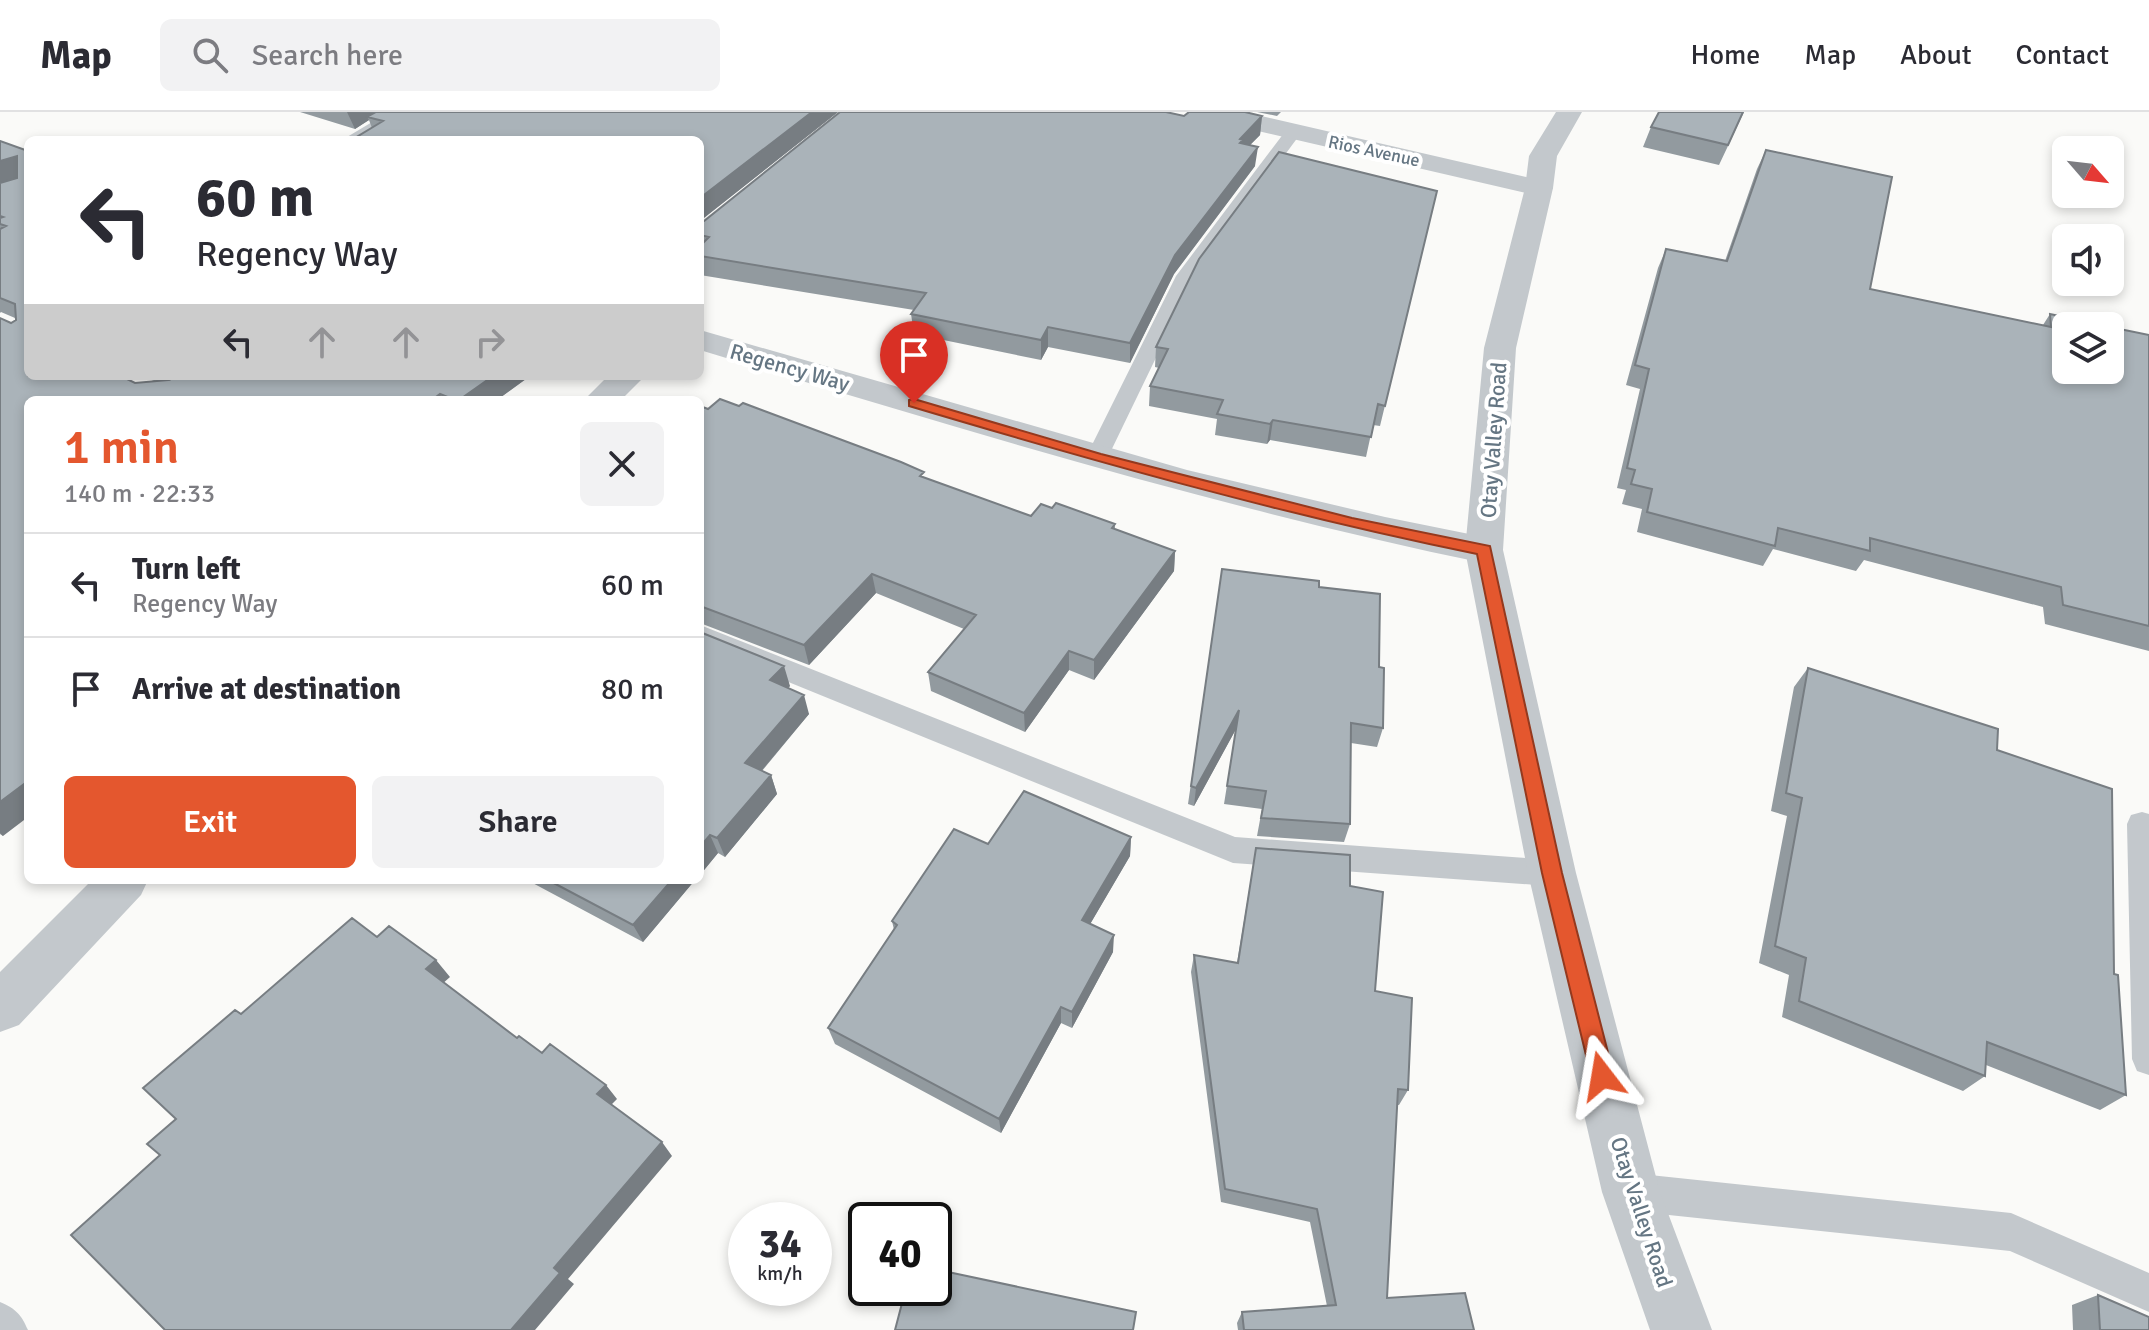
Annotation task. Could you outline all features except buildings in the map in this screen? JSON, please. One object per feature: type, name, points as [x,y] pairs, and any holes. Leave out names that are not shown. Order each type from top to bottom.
[{"type":"street","name":"Rios Avenue","points":[[1210,112],[1539,188]]},
{"type":"street","name":"Otay Valley Road","points":[[1569,112],[1543,156],[1539,188],[1500,348],[1484,550],[1552,873],[1631,1192],[1681,1330]]},
{"type":"street","name":"Regency Way","points":[[704,341],[1097,457],[1380,530],[1484,550]]},
{"type":"street","points":[[606,396],[624,380]]},
{"type":"street","points":[[0,1008],[120,884]]},
{"type":"lane","points":[[357,136],[401,112]]},
{"type":"lane","points":[[1097,457],[1186,276],[1293,133]]},
{"type":"lane","points":[[704,637],[1233,850],[1552,873]]},
{"type":"lane","points":[[2142,824],[2149,1059]]},
{"type":"lane","points":[[1631,1192],[2011,1232],[2149,1293]]},
{"type":"lane","points":[[0,1322],[8,1330]]},
{"type":"route","points":[[914,403],[1097,457],[1352,523],[1484,550],[1552,873],[1602,1076]]}]
